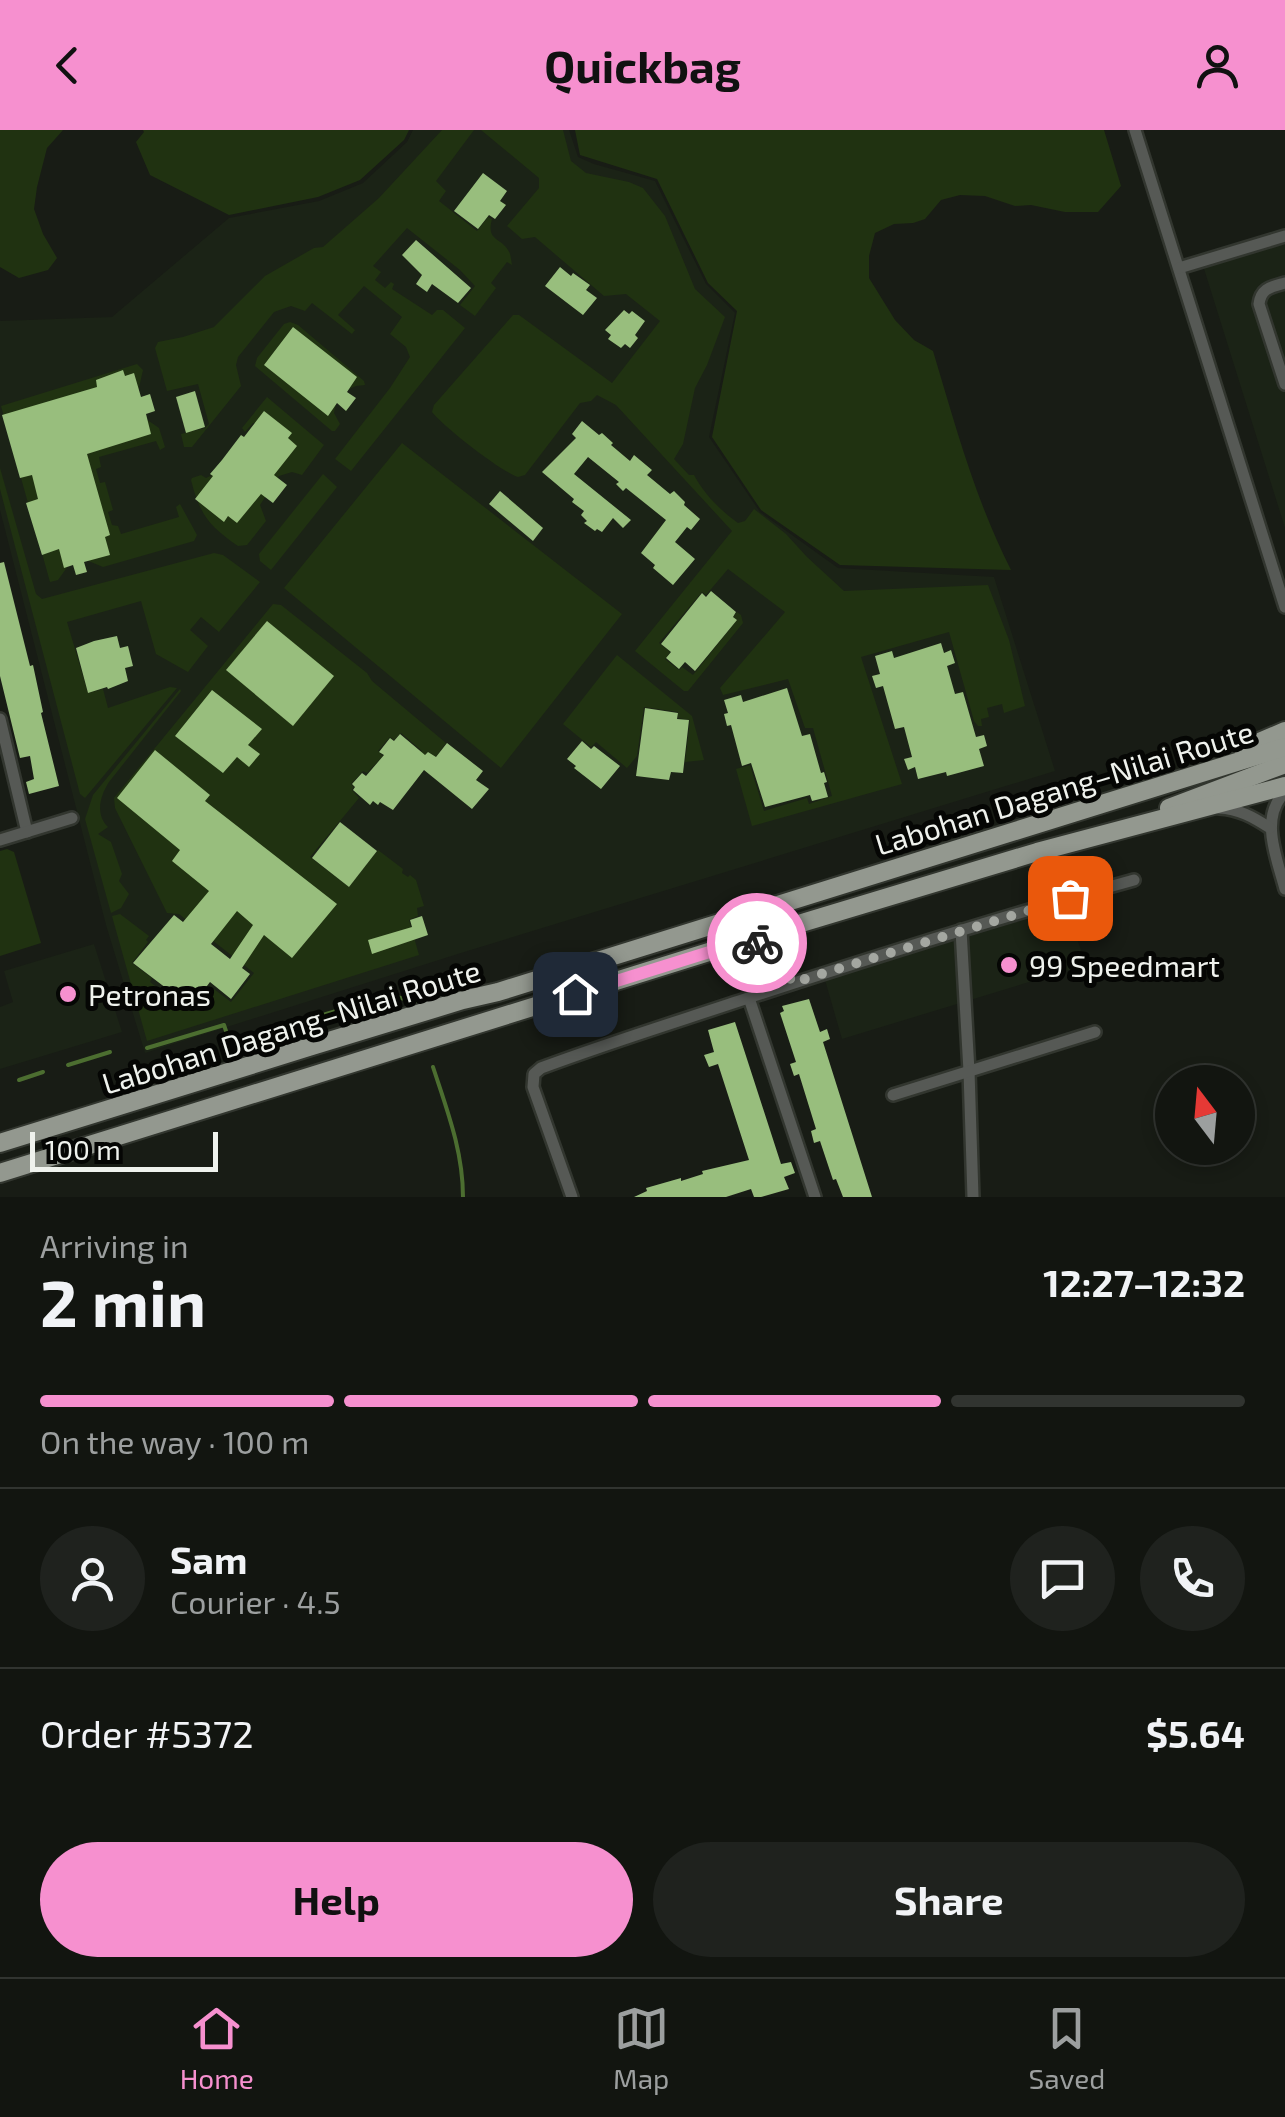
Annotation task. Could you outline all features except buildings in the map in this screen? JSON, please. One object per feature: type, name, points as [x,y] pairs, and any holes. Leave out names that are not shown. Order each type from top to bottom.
[{"type":"main road","points":[[1084,809],[1285,731]]},
{"type":"main road","name":"Labohan Dagang–Nilai Route","points":[[0,1143],[1285,747]]},
{"type":"main road","points":[[1096,836],[1285,764]]},
{"type":"main road","name":"Labohan Dagang–Nilai Route","points":[[0,1173],[804,922],[1096,836],[1285,789]]},
{"type":"main road","points":[[735,944],[755,942],[777,948],[804,922]]},
{"type":"street","points":[[1135,130],[1285,606]]},
{"type":"street","points":[[1179,268],[1285,236]]},
{"type":"street","points":[[1285,283],[1266,288],[1259,304],[1285,384]]},
{"type":"street","points":[[1,726],[27,832]]},
{"type":"street","points":[[1285,789],[1270,828],[1285,889]]},
{"type":"street","points":[[1209,808],[1234,809],[1270,828]]},
{"type":"street","points":[[0,840],[72,818]]},
{"type":"street","points":[[572,1197],[532,1088],[534,1074],[541,1068],[792,983],[1134,880]]},
{"type":"street","points":[[961,930],[973,1197]]},
{"type":"street","points":[[777,948],[792,983]]},
{"type":"street","points":[[749,998],[813,1196]]},
{"type":"street","points":[[893,1095],[1095,1032]]},
{"type":"shaded area","points":[[413,130],[569,130],[578,157],[655,181],[706,284],[735,313],[709,437],[760,512],[838,568],[994,577],[1055,771],[145,1053],[106,925],[0,510],[0,321],[112,317],[229,218],[319,201],[363,183],[407,142]]},
{"type":"shaded area","points":[[1285,230],[1285,528],[1200,256]]},
{"type":"shaded area","points":[[1066,907],[1083,956],[1082,966],[842,1039],[825,980]]},
{"type":"shaded area","points":[[94,944],[122,1032],[0,1069],[0,1007],[13,1002],[4,971]]},
{"type":"green space","points":[[0,130],[63,130],[47,148],[34,209],[57,258],[48,270],[19,278],[0,267]]},
{"type":"green space","points":[[143,130],[409,130],[404,140],[360,180],[318,197],[229,215],[150,175],[136,142]]},
{"type":"green space","points":[[442,130],[474,130],[436,181],[446,191],[439,201],[477,231],[488,217],[492,219],[492,235],[508,250],[512,265],[507,262],[491,283],[496,288],[475,316],[460,305],[475,286],[407,228],[373,266],[381,272],[375,280],[385,288],[391,282],[392,289],[432,315],[443,310],[465,328],[351,471],[335,459],[410,357],[406,347],[390,334],[402,317],[364,286],[338,315],[355,330],[352,334],[312,303],[305,311],[291,306],[274,312],[238,357],[241,386],[192,447],[184,447],[181,434],[209,424],[198,384],[167,391],[155,348],[158,342],[214,327],[265,276],[314,248],[323,247],[379,198]]},
{"type":"green space","points":[[481,130],[563,130],[571,161],[586,173],[643,188],[665,216],[695,289],[725,317],[695,388],[683,444],[674,459],[689,475],[694,475],[713,502],[738,523],[745,521],[754,509],[786,534],[844,591],[988,585],[1009,640],[1025,706],[1004,713],[1002,704],[987,708],[989,717],[981,719],[982,726],[978,726],[949,632],[861,657],[902,784],[752,826],[736,769],[750,765],[764,811],[807,798],[809,804],[832,796],[813,728],[805,728],[788,679],[723,695],[720,688],[785,612],[728,569],[706,595],[702,592],[659,643],[670,652],[665,659],[693,675],[737,620],[733,617],[737,612],[741,615],[743,623],[688,691],[635,651],[732,531],[616,405],[597,395],[580,403],[525,475],[518,477],[473,448],[432,412],[513,315],[519,315],[612,383],[660,321],[626,294],[604,296],[535,237],[522,239],[507,226],[539,188],[539,178]]},
{"type":"green space","points":[[575,130],[1104,130],[1121,186],[1098,212],[1015,206],[985,196],[960,195],[941,200],[925,219],[894,224],[875,233],[869,256],[869,278],[895,320],[914,340],[933,351],[977,490],[1011,570],[840,565],[761,510],[712,437],[737,311],[708,283],[657,179],[580,155]]},
{"type":"green space","points":[[290,322],[364,381],[365,385],[338,394],[334,413],[340,424],[335,431],[255,366],[284,324]]},
{"type":"green space","points":[[137,364],[143,370],[138,392],[146,419],[159,428],[165,447],[160,450],[156,441],[99,457],[101,467],[96,469],[100,483],[105,482],[113,510],[108,512],[112,525],[118,526],[121,534],[179,517],[176,507],[180,504],[197,535],[194,541],[103,567],[86,560],[68,566],[58,580],[50,582],[1,406]]},
{"type":"green space","points":[[267,397],[324,445],[302,475],[292,472],[279,476],[260,505],[266,521],[247,545],[238,546],[207,519],[191,480],[226,468],[259,424],[253,423],[245,432],[242,428]]},
{"type":"green space","points":[[402,443],[622,614],[501,768],[284,588]]},
{"type":"green space","points":[[0,468],[36,594],[42,599],[214,553],[223,555],[260,582],[219,632],[201,617],[190,630],[208,646],[188,672],[156,654],[141,601],[67,622],[88,693],[103,689],[108,708],[177,688],[85,798],[80,794],[0,489]]},
{"type":"green space","points":[[323,474],[337,487],[271,570],[260,561],[259,554]]},
{"type":"green space","points":[[273,604],[281,605],[367,673],[446,743],[436,757],[428,752],[420,762],[416,758],[422,751],[401,733],[394,740],[390,737],[378,751],[383,756],[351,784],[359,798],[310,857],[349,887],[378,850],[403,869],[402,873],[416,880],[424,906],[417,908],[418,916],[409,920],[419,955],[147,1041],[112,916],[120,914],[149,936],[132,963],[188,1011],[210,986],[231,1002],[254,973],[179,914],[167,913],[115,808],[114,798]]},
{"type":"green space","points":[[617,655],[692,716],[704,760],[685,762],[690,720],[678,718],[678,712],[644,707],[637,756],[627,768],[596,742],[591,747],[563,724]]},
{"type":"green space","points":[[180,689],[109,782],[101,799],[101,816],[108,827],[98,834],[111,842],[122,874],[119,881],[129,894],[121,908],[111,913],[85,819],[93,795]]},
{"type":"green space","points":[[0,851],[14,852],[41,943],[0,956]]},
{"type":"waterway","points":[[147,1048],[224,1025],[230,1043],[389,995],[421,1003]]},
{"type":"waterway","points":[[68,1065],[110,1052]]},
{"type":"waterway","points":[[433,1067],[457,1147],[463,1197]]},
{"type":"waterway","points":[[19,1080],[43,1072]]},
{"type":"way so far","points":[[757,943],[777,948],[792,983],[1070,898]]},
{"type":"place","name":"99 Speedmart","points":[[1009,965]]},
{"type":"place","name":"Petronas","points":[[68,994]]},
{"type":"route","points":[[575,994],[735,944],[757,943]]}]
